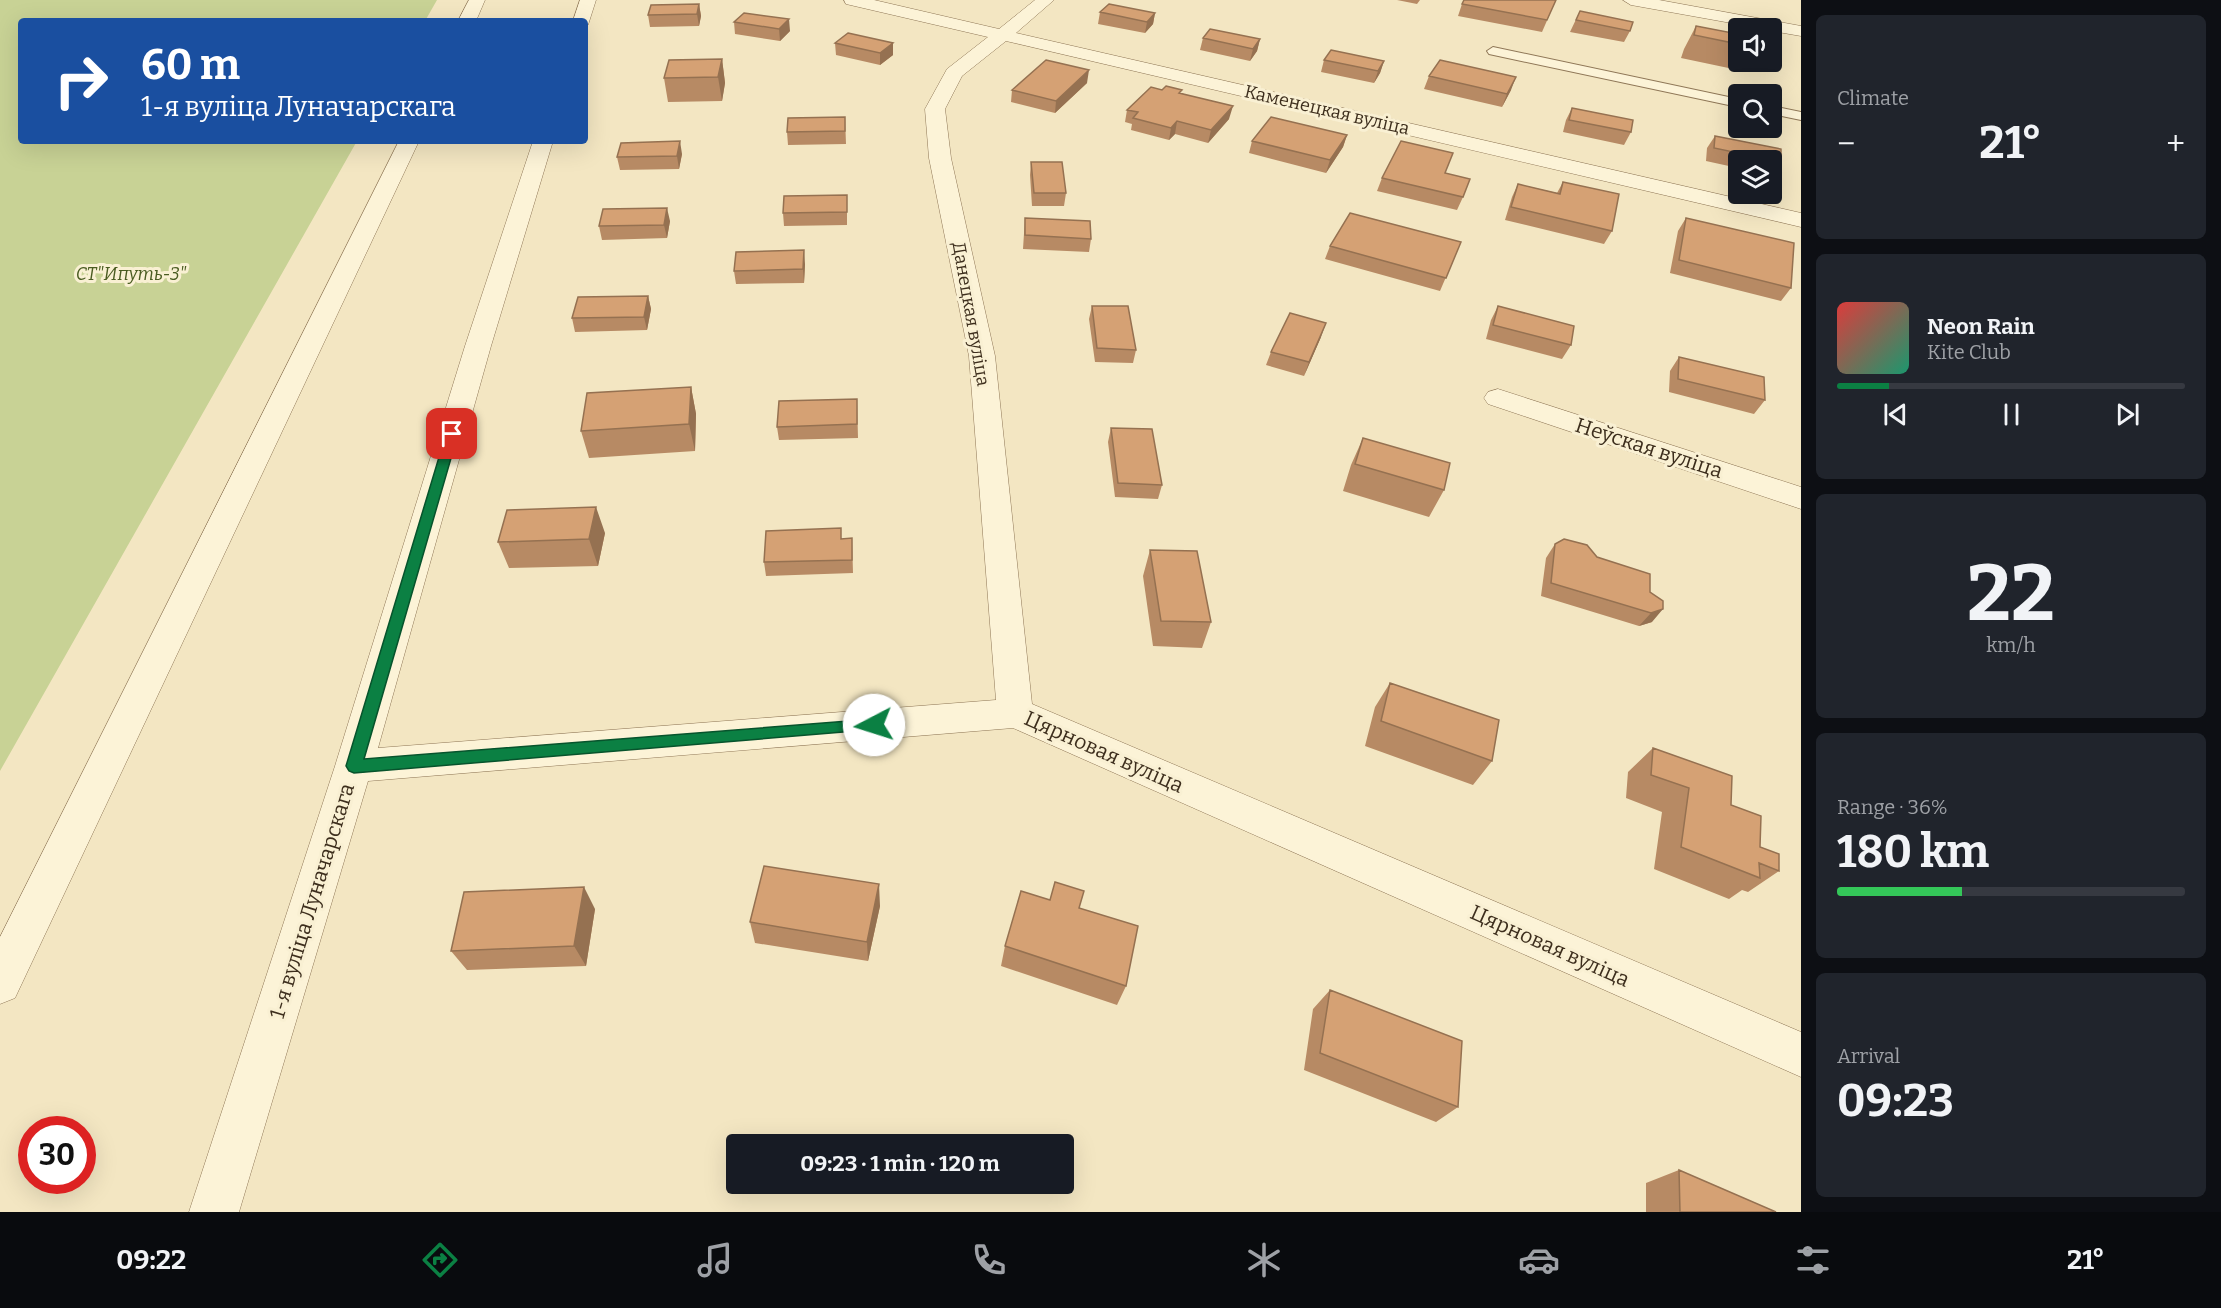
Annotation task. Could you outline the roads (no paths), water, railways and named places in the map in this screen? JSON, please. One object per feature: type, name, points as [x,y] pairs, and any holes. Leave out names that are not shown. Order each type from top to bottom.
[{"type":"street","points":[[468,18],[477,0]]},
{"type":"street","points":[[583,18],[588,0]]},
{"type":"street","name":"Каменецкая вуліца","points":[[852,0],[1801,220]]},
{"type":"street","name":"Данецкая вуліца","points":[[1015,713],[982,356],[940,158],[935,109],[954,73],[1046,0]]},
{"type":"street","points":[[1631,0],[1801,31]]},
{"type":"street","points":[[0,983],[408,144]]},
{"type":"street","name":"1-я вуліца Луначарскага","points":[[214,1212],[354,766],[478,346],[542,144]]},
{"type":"street","name":"Неўская вуліца","points":[[1498,398],[1801,498]]},
{"type":"street","name":"Цярновая вуліца","points":[[354,766],[1015,713],[1801,1055]]},
{"type":"lane","points":[[1493,51],[1728,101]]},
{"type":"lane","points":[[1782,112],[1801,116]]},
{"type":"park label","name":"СТ\"Ипуть-3\"","points":[[131,274]]}]
